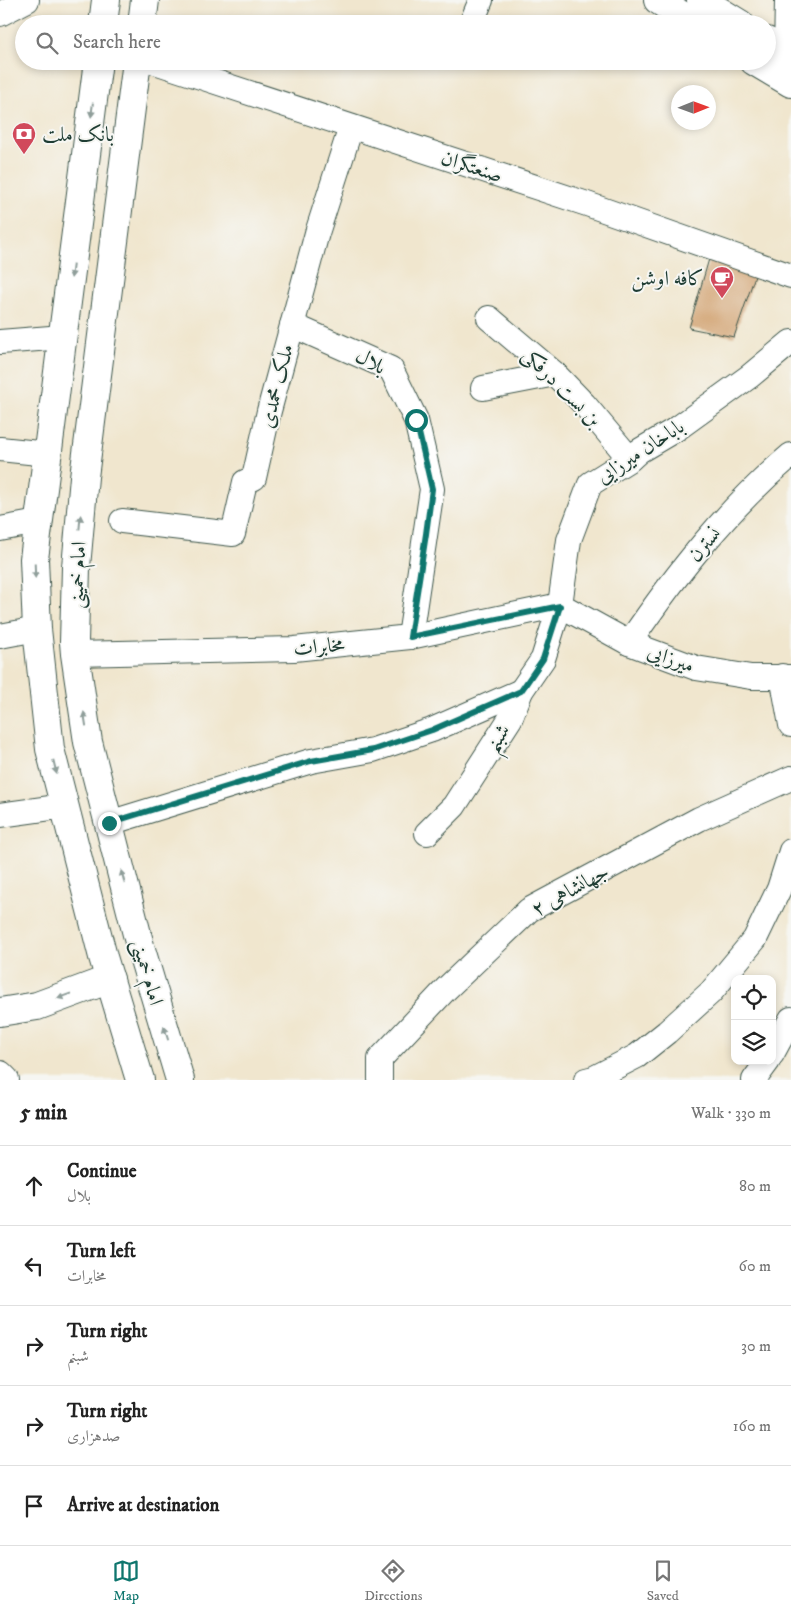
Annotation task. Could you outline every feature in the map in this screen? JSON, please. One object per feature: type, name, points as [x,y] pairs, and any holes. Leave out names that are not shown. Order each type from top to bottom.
[{"type":"main road","points":[[104,15],[106,0]]},
{"type":"main road","points":[[143,15],[145,0]]},
{"type":"main road","points":[[658,0],[681,15]]},
{"type":"main road","points":[[701,0],[725,15]]},
{"type":"main road","name":"امام خمینی","points":[[97,70],[34,559],[37,629],[50,749],[110,979],[140,1080]]},
{"type":"main road","name":"امام خمینی","points":[[136,70],[84,477],[76,567],[75,654],[88,742],[140,946],[180,1080]]},
{"type":"main road","points":[[769,70],[791,83]]},
{"type":"main road","points":[[0,1012],[37,1006],[110,979]]},
{"type":"main road","points":[[0,1076],[5,1080]]},
{"type":"street","points":[[0,14],[27,0]]},
{"type":"street","points":[[475,15],[481,0]]},
{"type":"street","points":[[781,49],[787,0]]},
{"type":"street","name":"صنعتگران","points":[[179,70],[587,204],[791,276]]},
{"type":"street","name":"ملک محمدی","points":[[122,521],[233,534],[245,482],[254,478],[269,411],[316,233],[351,127]]},
{"type":"street","name":"بن بست درفکی","points":[[489,318],[555,374],[584,404],[630,459]]},
{"type":"street","name":"بلال","points":[[292,325],[391,369],[416,420],[432,489],[410,637]]},
{"type":"street","points":[[0,342],[63,337]]},
{"type":"street","name":"باباخان میرزایی","points":[[560,606],[569,540],[590,484],[630,459],[639,451],[678,428],[750,376],[791,342]]},
{"type":"street","points":[[483,388],[555,374]]},
{"type":"street","points":[[0,449],[48,454]]},
{"type":"street","name":"نسترن","points":[[629,643],[663,592],[712,533],[763,479],[791,455]]},
{"type":"street","points":[[0,529],[38,522]]},
{"type":"street","name":"مخابرات","points":[[75,654],[294,649],[410,637],[560,606]]},
{"type":"street","name":"میرزایی","points":[[560,606],[629,643],[696,668],[751,677],[787,677]]},
{"type":"street","name":"شبنم","points":[[427,833],[454,806],[510,719],[521,691],[543,659],[560,606]]},
{"type":"street","points":[[0,636],[37,629]]},
{"type":"street","points":[[787,677],[791,724]]},
{"type":"street","points":[[109,823],[311,761],[373,750],[432,730],[521,691]]},
{"type":"street","name":"جهانشاهی ۲","points":[[380,1080],[380,1059],[446,989],[529,910],[699,819],[791,778]]},
{"type":"street","points":[[0,815],[65,806]]},
{"type":"street","points":[[586,1080],[594,1078],[637,1056],[711,992],[755,940],[779,889],[791,851]]},
{"type":"street","points":[[776,1047],[791,1019]]},
{"type":"street","points":[[754,1080],[765,1065]]},
{"type":"building","name":"کافه اوشن","points":[[711,252],[757,270],[734,337],[689,328]]},
{"type":"place","name":"بانک ملت","points":[[24,155]]},
{"type":"place","name":"کافه اوشن","points":[[722,299]]},
{"type":"route","points":[[109,823],[311,761],[373,750],[432,730],[521,691],[543,659],[560,606],[410,637],[432,489],[416,420]]}]
